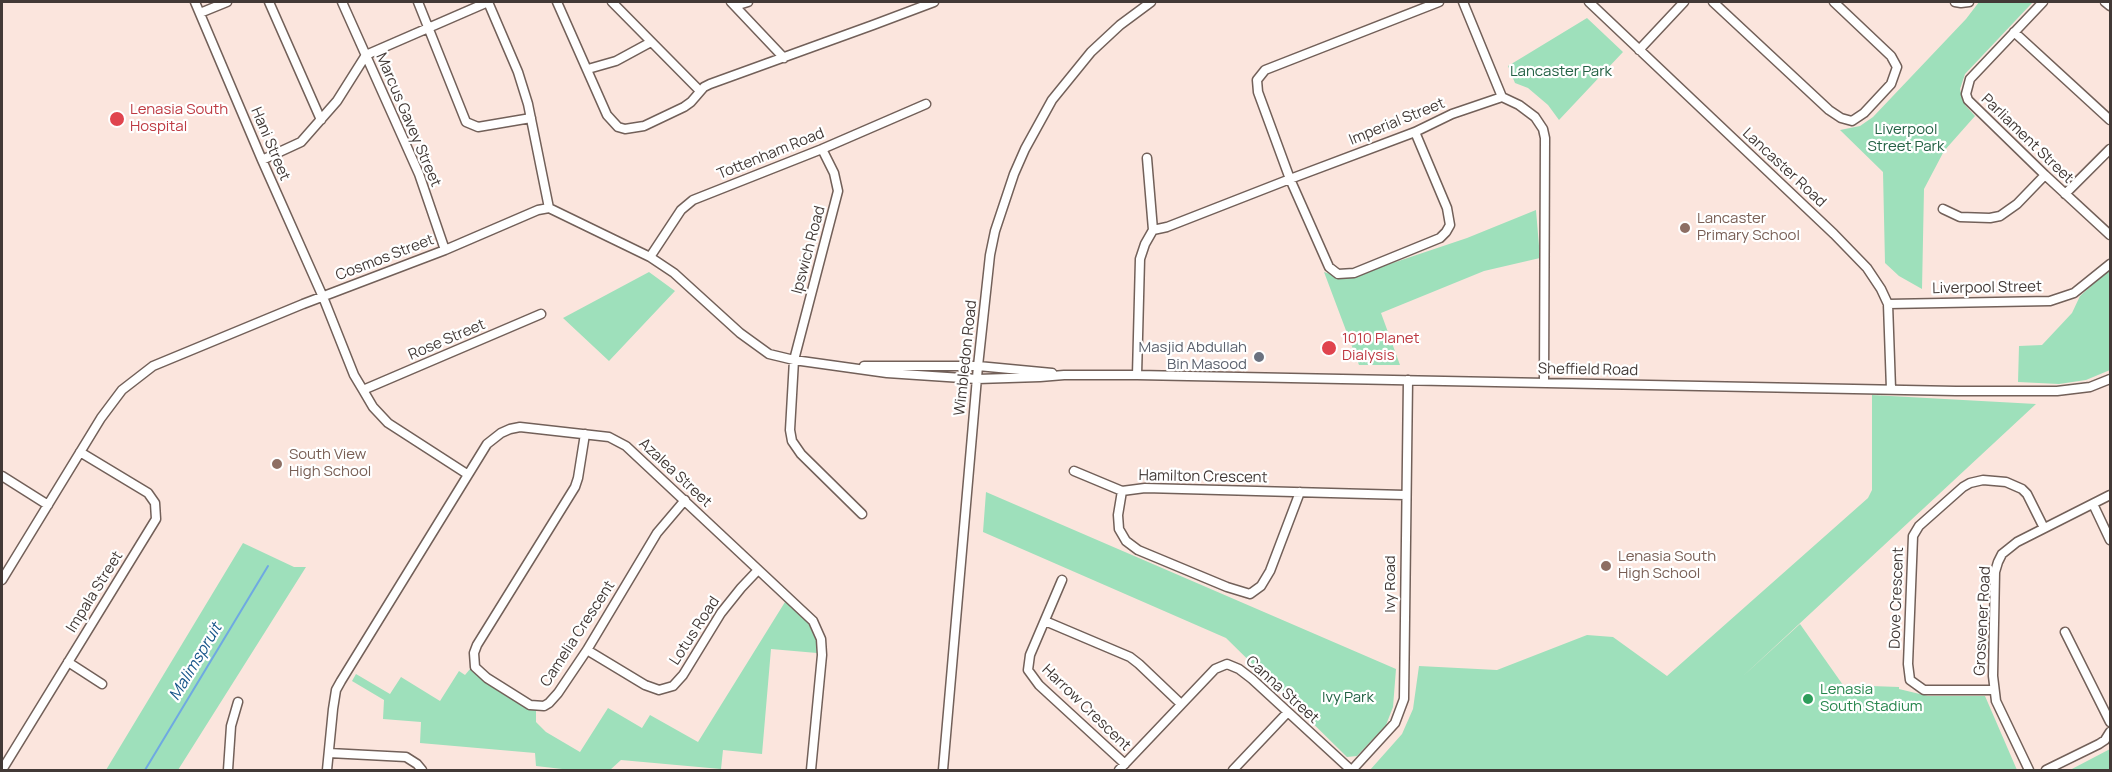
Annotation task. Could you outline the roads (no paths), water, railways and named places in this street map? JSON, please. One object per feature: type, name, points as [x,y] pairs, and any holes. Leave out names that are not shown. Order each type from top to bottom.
[{"type":"street","name":"Hani Street","points":[[195,2],[323,297],[351,369],[363,390],[373,407],[387,423],[467,474]]},
{"type":"street","points":[[200,13],[228,2]]},
{"type":"street","points":[[269,2],[321,120]]},
{"type":"street","name":"Marcus Gavey Street","points":[[342,2],[419,174],[445,250]]},
{"type":"street","points":[[418,2],[466,122],[478,127],[531,118]]},
{"type":"street","points":[[262,160],[301,142],[345,89],[366,55],[488,2],[518,72],[531,118],[549,208],[650,257],[674,273],[769,354],[794,360],[887,373],[977,379]]},
{"type":"street","points":[[557,2],[607,115],[618,127],[625,129],[644,126],[684,107],[704,87],[720,80],[934,2]]},
{"type":"street","points":[[612,2],[700,91]]},
{"type":"street","points":[[733,4],[748,2]]},
{"type":"street","name":"Wimbledon Road","points":[[943,771],[978,366],[993,239],[1004,202],[1025,149],[1047,110],[1091,52],[1120,25],[1151,2]]},
{"type":"street","points":[[1415,132],[1447,208],[1450,225],[1440,238],[1354,273],[1338,274],[1329,267],[1290,179],[1257,86],[1260,75],[1265,70],[1439,2]]},
{"type":"street","points":[[1463,2],[1502,97],[1519,105],[1535,117],[1543,129],[1545,138],[1544,383]]},
{"type":"street","name":"Lancaster Road","points":[[1589,2],[1851,251],[1875,279],[1887,304],[1891,389]]},
{"type":"street","points":[[1639,50],[1684,2]]},
{"type":"street","points":[[1713,2],[1829,110],[1851,121],[1863,113],[1891,84],[1897,67],[1891,56],[1834,2]]},
{"type":"street","points":[[1955,2],[1969,2]]},
{"type":"street","name":"Parliament Street","points":[[2043,2],[1970,79],[1966,94],[1973,108],[2110,235]]},
{"type":"street","points":[[2105,2],[2110,6]]},
{"type":"street","points":[[733,4],[784,58]]},
{"type":"street","points":[[2014,32],[2110,120]]},
{"type":"street","points":[[588,69],[616,61],[651,42]]},
{"type":"street","name":"Imperial Street","points":[[1153,230],[1167,227],[1415,132],[1452,114],[1502,97]]},
{"type":"street","name":"Tottenham Road","points":[[650,257],[686,204],[703,195],[822,149],[926,105]]},
{"type":"street","name":"Ipswich Road","points":[[822,149],[834,173],[838,190],[794,360],[790,430],[792,441],[801,454],[862,514]]},
{"type":"street","points":[[2065,194],[2110,149]]},
{"type":"street","points":[[1137,375],[1140,259],[1153,230],[1147,158]]},
{"type":"street","points":[[1943,209],[1960,217],[2000,216],[2017,204],[2044,175]]},
{"type":"street","name":"Cosmos Street","points":[[2,580],[101,418],[122,390],[153,366],[445,250],[538,210],[549,208]]},
{"type":"street","name":"Liverpool Street","points":[[1887,304],[2050,300],[2073,293],[2110,264]]},
{"type":"street","name":"Rose Street","points":[[363,390],[541,315]]},
{"type":"street","points":[[850,367],[978,366]]},
{"type":"street","name":"Sheffield Road","points":[[978,366],[1064,375]]},
{"type":"street","name":"Sheffield Road","points":[[977,379],[1064,375],[1137,375],[2057,391],[2090,387],[2110,380]]},
{"type":"street","name":"Ivy Road","points":[[1351,771],[1395,723],[1404,699],[1408,380]]},
{"type":"street","name":"Azalea Street","points":[[327,771],[333,709],[340,681],[467,474],[492,439],[510,429],[538,428],[609,437],[626,446],[813,621],[821,639],[822,655],[811,771]]},
{"type":"street","name":"Camelia Crescent","points":[[585,434],[575,487],[477,645],[475,667],[487,678],[522,701],[538,706],[549,702],[558,693],[587,650],[657,534],[685,500]]},
{"type":"street","name":"Impala Street","points":[[2,770],[156,519],[155,503],[148,494],[80,452]]},
{"type":"street","points":[[1074,471],[1122,491]]},
{"type":"street","points":[[2,476],[48,505]]},
{"type":"street","name":"Dove Crescent","points":[[1994,690],[1924,690],[1910,680],[1908,664],[1913,536],[1919,526],[1963,487],[1983,480],[2006,482],[2022,489],[2027,494],[2044,528]]},
{"type":"street","name":"Hamilton Crescent","points":[[1300,492],[1270,571],[1262,586],[1250,594],[1227,587],[1132,546],[1119,530],[1118,515],[1122,491],[1145,488],[1300,492],[1405,495]]},
{"type":"street","name":"Grosvener Road","points":[[2029,771],[2004,722],[1994,690],[1995,583],[1998,562],[2009,547],[2110,495]]},
{"type":"street","points":[[2093,504],[2110,540]]},
{"type":"street","name":"Lotus Road","points":[[587,650],[652,688],[667,689],[683,675],[721,613],[758,570]]},
{"type":"street","name":"Harrow Crescent","points":[[1062,580],[1028,664],[1032,676],[1122,767]]},
{"type":"street","points":[[1045,621],[1130,657],[1181,704]]},
{"type":"street","points":[[2065,632],[2110,722]]},
{"type":"street","points":[[68,662],[102,684]]},
{"type":"street","name":"Canna Street","points":[[1122,767],[1215,669],[1227,664],[1239,669],[1252,679],[1351,771]]},
{"type":"street","points":[[228,771],[231,726],[238,702]]},
{"type":"street","points":[[1233,771],[1287,713]]},
{"type":"street","points":[[2046,771],[2099,744],[2110,732]]},
{"type":"street","points":[[329,753],[406,757],[417,764],[422,771]]},
{"type":"waterway","name":"Malimspruit","points":[[145,770],[268,566]]},
{"type":"place","name":"Lenasia South Hospital","points":[[117,119]]},
{"type":"place","name":"Lancaster Primary School","points":[[1685,228]]},
{"type":"place","name":"1010 Planet Dialysis","points":[[1329,348]]},
{"type":"place","name":"Masjid Abdullah Bin Masood","points":[[1259,357]]},
{"type":"place","name":"South View High School","points":[[277,464]]},
{"type":"place","name":"Lenasia South High School","points":[[1606,566]]},
{"type":"place","name":"Lenasia South Stadium","points":[[1808,699]]},
{"type":"park label","name":"Lancaster Park","points":[[1561,72]]},
{"type":"park label","name":"Liverpool Street Park","points":[[1906,138]]},
{"type":"park label","name":"Ivy Park","points":[[1348,698]]}]
